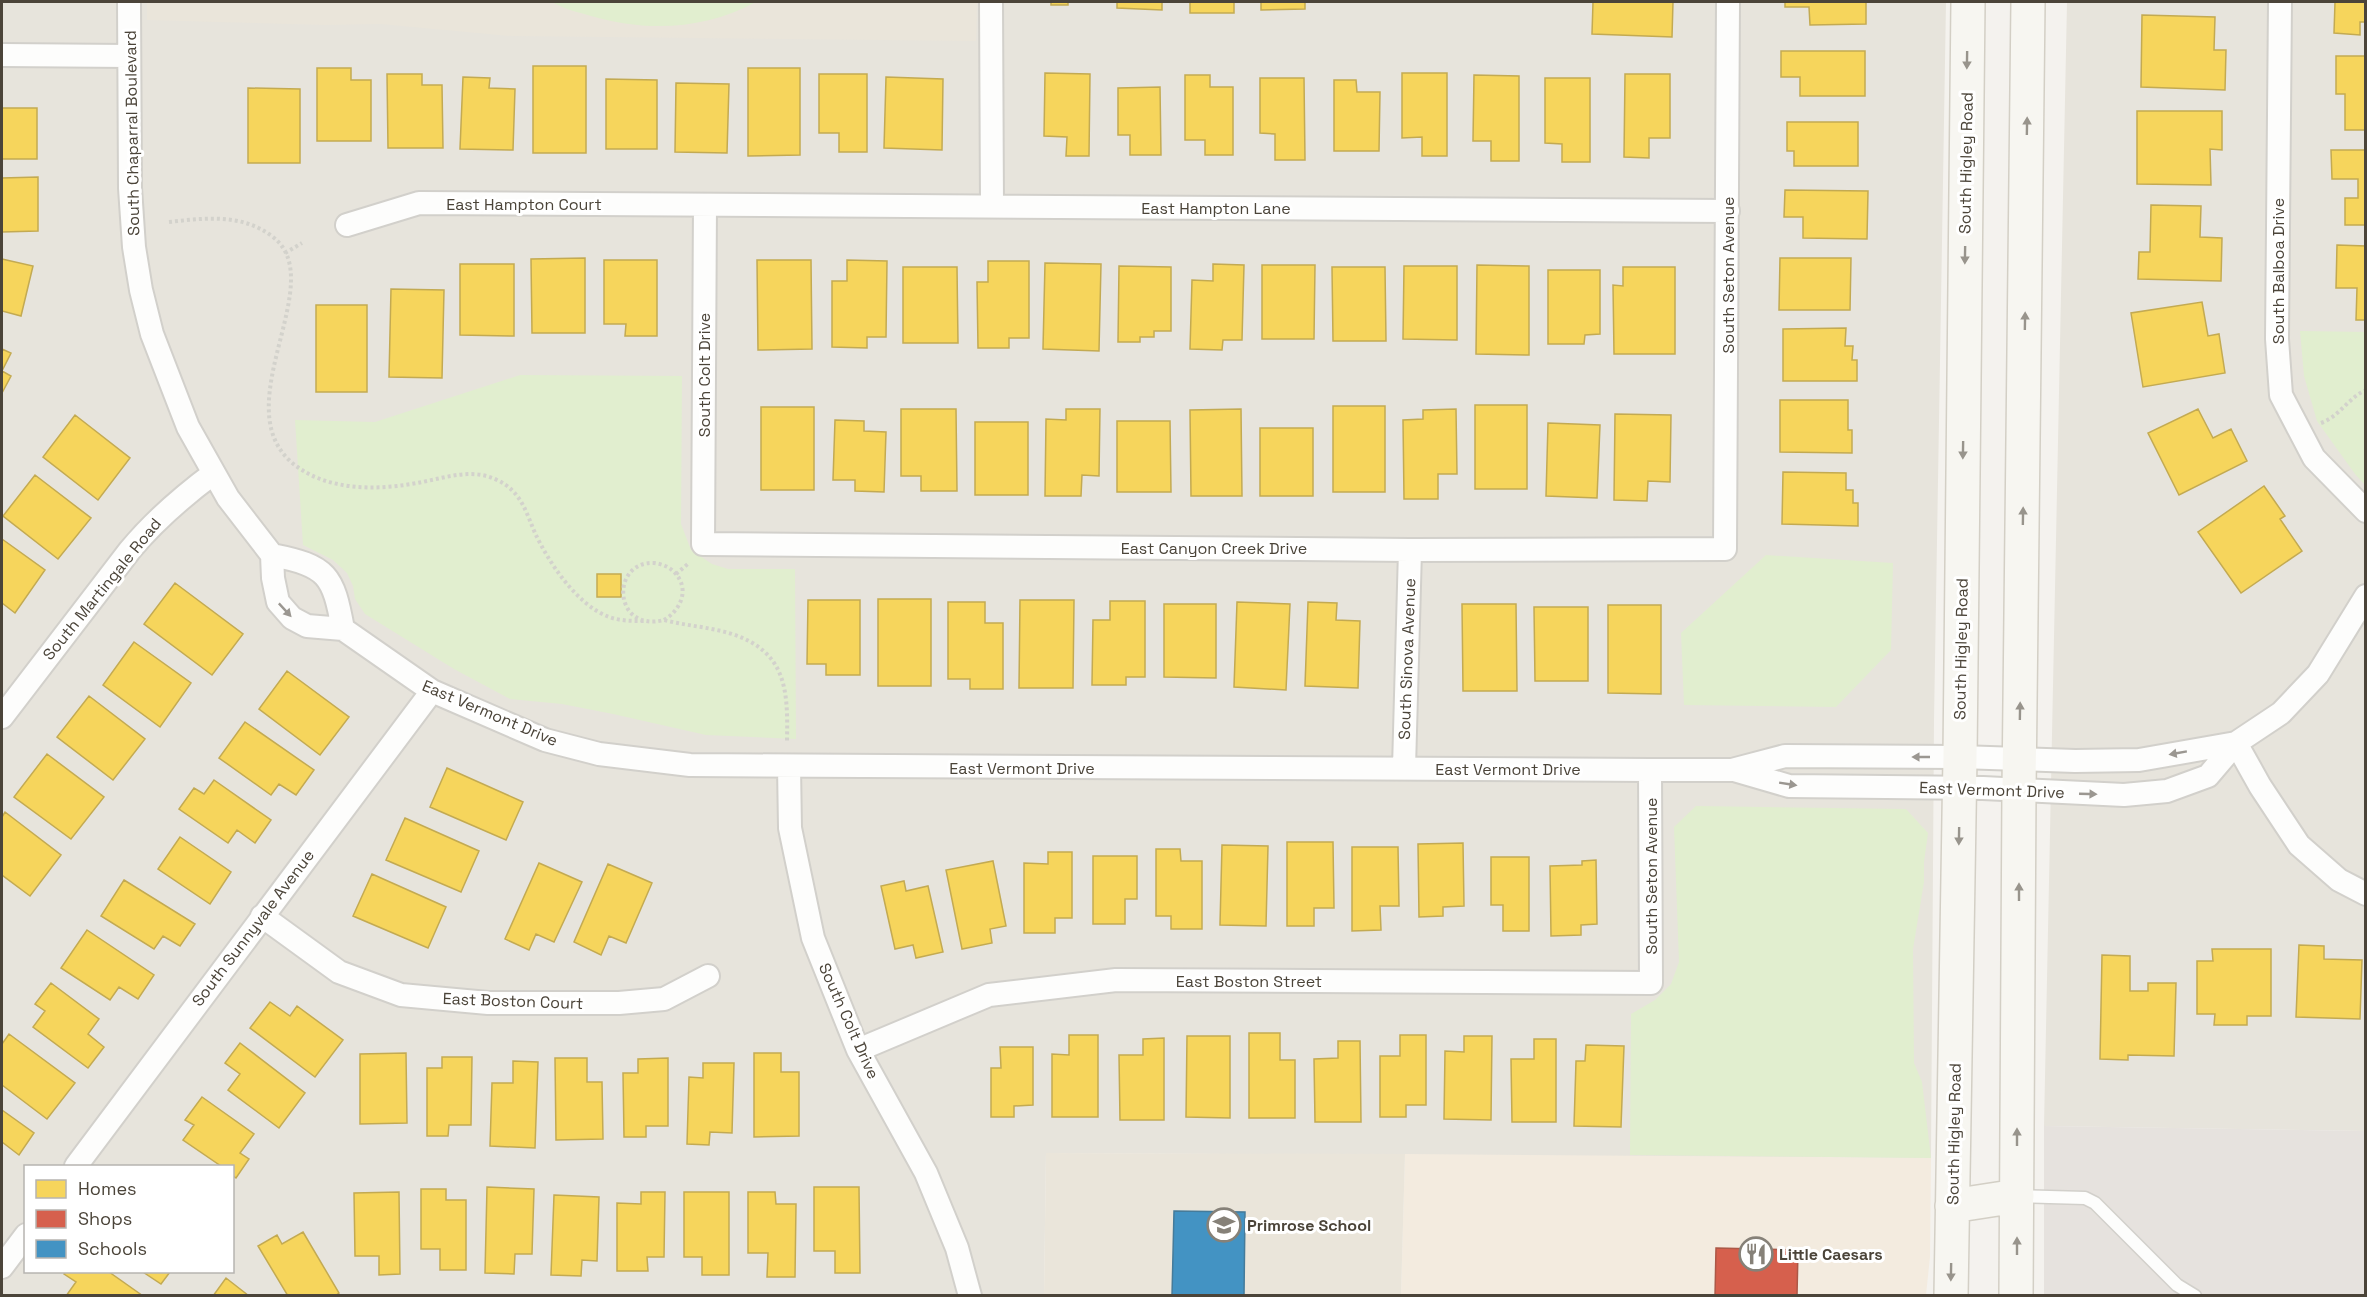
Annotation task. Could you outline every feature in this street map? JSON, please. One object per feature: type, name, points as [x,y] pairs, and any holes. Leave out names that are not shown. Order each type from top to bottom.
[{"type":"main road","name":"South Higley Road","points":[[1951,1296],[1960,772],[1968,2]]},
{"type":"main road","points":[[2016,1296],[2028,2]]},
{"type":"main road","points":[[1952,1206],[2017,1196]]},
{"type":"street","name":"South Chaparral Boulevard","points":[[129,2],[131,212],[141,290],[152,334],[188,427],[214,473]]},
{"type":"street","points":[[991,2],[992,206]]},
{"type":"street","name":"South Seton Avenue","points":[[1725,549],[1728,2]]},
{"type":"street","name":"South Balboa Drive","points":[[2280,2],[2277,339],[2281,395],[2314,458],[2366,511]]},
{"type":"street","points":[[2,56],[129,56]]},
{"type":"street","name":"East Hampton Court","points":[[347,225],[419,203],[705,206]]},
{"type":"street","name":"East Hampton Lane","points":[[705,206],[1728,211]]},
{"type":"street","name":"South Colt Drive","points":[[704,544],[705,206]]},
{"type":"street","points":[[214,473],[228,498],[272,555],[273,578],[278,602],[292,618],[307,626],[343,629],[339,604],[332,583],[317,567],[272,555]]},
{"type":"street","name":"South Martingale Road","points":[[2,717],[137,541],[177,501],[214,473]]},
{"type":"street","name":"East Canyon Creek Drive","points":[[704,544],[1410,550],[1725,549]]},
{"type":"street","name":"South Sinova Avenue","points":[[1404,768],[1410,550]]},
{"type":"street","name":"East Vermont Drive","points":[[343,629],[432,691],[545,740],[599,754],[690,765],[1732,770],[1785,756],[1960,772],[2020,774],[2124,795],[2167,791],[2208,776],[2236,742],[2281,712],[2318,674],[2366,596]]},
{"type":"street","name":"South Sunnyvale Avenue","points":[[77,1165],[432,691]]},
{"type":"street","points":[[2236,742],[2260,786],[2299,845],[2339,880],[2366,894]]},
{"type":"street","name":"East Vermont Drive","points":[[1732,770],[1789,786],[1960,772],[2020,774],[2075,761],[2139,760],[2236,742]]},
{"type":"street","name":"South Colt Drive","points":[[789,767],[790,828],[813,938],[858,1050],[926,1173],[957,1248],[970,1296]]},
{"type":"street","name":"South Seton Avenue","points":[[1650,770],[1651,982]]},
{"type":"street","name":"East Boston Court","points":[[262,916],[339,972],[401,995],[488,1003],[620,1004],[664,999],[708,976]]},
{"type":"street","name":"East Boston Street","points":[[858,1050],[988,995],[1116,980],[1651,982]]},
{"type":"street","points":[[2,1267],[24,1238]]},
{"type":"lane","points":[[2017,1196],[2085,1198],[2095,1203],[2177,1285],[2195,1296]]},
{"type":"path","points":[[169,222],[204,218],[238,220],[262,229],[278,241],[285,253],[291,281],[273,371],[268,414],[274,440],[289,460],[310,474],[351,486],[402,486],[467,474],[484,475],[498,480],[519,496],[551,564],[574,591],[606,616],[623,621],[654,622],[664,620],[672,615],[682,600],[681,582],[676,574],[669,568],[649,563],[639,566],[625,580],[624,601],[628,610],[644,621]]},
{"type":"path","points":[[285,253],[302,243]]},
{"type":"path","points":[[2316,424],[2333,419],[2351,399],[2366,390]]},
{"type":"path","points":[[664,620],[731,634],[752,642],[766,653],[778,666],[785,685],[788,707],[787,741]]},
{"type":"shaded area","points":[[2,2],[1946,2],[1934,721],[1931,1158],[1046,1153],[1044,1295],[2,1296]]},
{"type":"shaded area","points":[[147,2],[977,2],[976,41],[511,36],[380,24],[325,25],[147,20]]},
{"type":"shaded area","points":[[2067,2],[2365,2],[2365,1131],[2044,1126]]},
{"type":"shaded area","points":[[2044,1126],[2365,1131],[2365,1295],[2044,1296]]},
{"type":"shaded area","name":"Primrose School","points":[[1046,1153],[1405,1154],[1401,1295],[1044,1296]]},
{"type":"shaded area","points":[[1405,1154],[1931,1158],[1930,1257],[1926,1295],[1401,1296]]},
{"type":"green space","points":[[552,2],[756,2],[716,18],[695,23],[654,26],[612,21],[561,7]]},
{"type":"green space","points":[[2300,331],[2365,332],[2365,485],[2317,421],[2304,376]]},
{"type":"green space","points":[[520,375],[682,376],[681,524],[691,550],[712,564],[728,569],[795,569],[796,739],[706,735],[562,704],[510,699],[454,669],[365,614],[355,599],[353,586],[347,573],[333,560],[303,545],[295,420],[375,422]]},
{"type":"green space","points":[[1766,555],[1893,563],[1891,650],[1836,707],[1684,705],[1681,633]]},
{"type":"green space","points":[[1696,806],[1906,809],[1928,833],[1924,882],[1913,949],[1914,1063],[1922,1082],[1931,1158],[1630,1155],[1631,1014],[1655,1000],[1671,984],[1679,962],[1674,827]]},
{"type":"building: Homes","points":[[1051,2],[1068,2],[1068,5],[1051,5]]},
{"type":"building: Homes","points":[[1117,2],[1162,2],[1162,10],[1117,8]]},
{"type":"building: Homes","points":[[1190,2],[1234,2],[1234,13],[1190,13]]},
{"type":"building: Homes","points":[[1261,2],[1305,2],[1305,9],[1261,10]]},
{"type":"building: Homes","points":[[1593,2],[1673,2],[1672,37],[1592,34]]},
{"type":"building: Homes","points":[[1785,2],[1866,2],[1866,24],[1810,25],[1809,7],[1785,7]]},
{"type":"building: Homes","points":[[2335,2],[2366,2],[2366,22],[2360,22],[2360,35],[2334,33]]},
{"type":"building: Homes","points":[[2142,15],[2215,17],[2214,50],[2226,50],[2225,90],[2141,87]]},
{"type":"building: Homes","points":[[1781,51],[1865,51],[1865,96],[1800,96],[1800,77],[1781,77]]},
{"type":"building: Homes","points":[[2336,56],[2366,56],[2366,130],[2345,130],[2345,94],[2336,94]]},
{"type":"building: Homes","points":[[533,66],[586,66],[586,153],[533,153]]},
{"type":"building: Homes","points":[[317,68],[351,68],[351,80],[371,80],[371,141],[317,141]]},
{"type":"building: Homes","points":[[748,68],[800,68],[800,155],[748,156]]},
{"type":"building: Homes","points":[[1045,73],[1090,74],[1089,156],[1066,156],[1067,137],[1044,136]]},
{"type":"building: Homes","points":[[1402,73],[1447,73],[1447,156],[1422,156],[1422,137],[1402,138]]},
{"type":"building: Homes","points":[[387,74],[422,74],[422,85],[442,85],[443,148],[388,148]]},
{"type":"building: Homes","points":[[819,74],[867,74],[867,152],[839,152],[839,133],[819,133]]},
{"type":"building: Homes","points":[[1625,74],[1670,74],[1670,138],[1649,138],[1649,158],[1624,157]]},
{"type":"building: Homes","points":[[1185,75],[1210,75],[1210,87],[1233,87],[1233,155],[1205,155],[1205,140],[1185,140]]},
{"type":"building: Homes","points":[[1474,75],[1519,76],[1519,161],[1491,161],[1491,141],[1473,141]]},
{"type":"building: Homes","points":[[463,77],[490,78],[489,88],[515,89],[513,150],[460,149]]},
{"type":"building: Homes","points":[[886,77],[943,79],[942,150],[884,148]]},
{"type":"building: Homes","points":[[1260,78],[1304,78],[1305,160],[1275,160],[1275,134],[1260,133]]},
{"type":"building: Homes","points":[[1545,78],[1590,78],[1590,162],[1562,162],[1562,144],[1545,143]]},
{"type":"building: Homes","points":[[606,79],[657,80],[657,149],[606,149]]},
{"type":"building: Homes","points":[[1334,80],[1356,80],[1357,92],[1380,92],[1379,151],[1334,151]]},
{"type":"building: Homes","points":[[676,83],[729,84],[727,153],[675,152]]},
{"type":"building: Homes","points":[[1160,87],[1161,155],[1130,155],[1130,135],[1118,135],[1118,88]]},
{"type":"building: Homes","points":[[248,88],[300,89],[300,163],[248,163]]},
{"type":"building: Homes","points":[[2,108],[37,108],[37,159],[2,159]]},
{"type":"building: Homes","points":[[2137,111],[2222,111],[2222,150],[2210,149],[2211,185],[2137,184]]},
{"type":"building: Homes","points":[[1787,122],[1858,122],[1858,166],[1794,166],[1794,151],[1787,151]]},
{"type":"building: Homes","points":[[2331,150],[2366,150],[2366,225],[2345,225],[2345,198],[2358,198],[2358,179],[2332,179]]},
{"type":"building: Homes","points":[[38,177],[38,231],[2,232],[2,178]]},
{"type":"building: Homes","points":[[1785,190],[1868,191],[1867,239],[1803,238],[1803,217],[1784,217]]},
{"type":"building: Homes","points":[[2151,205],[2201,206],[2200,237],[2222,238],[2221,281],[2138,279],[2139,252],[2150,252]]},
{"type":"building: Homes","points":[[2337,245],[2366,246],[2366,320],[2356,320],[2357,288],[2336,288]]},
{"type":"building: Homes","points":[[585,258],[585,333],[532,333],[531,259]]},
{"type":"building: Homes","points":[[1780,258],[1851,258],[1850,310],[1779,310]]},
{"type":"building: Homes","points":[[2,259],[33,266],[21,316],[2,311]]},
{"type":"building: Homes","points":[[604,260],[657,260],[657,336],[625,336],[626,324],[604,324]]},
{"type":"building: Homes","points":[[757,260],[811,260],[812,349],[758,350]]},
{"type":"building: Homes","points":[[847,260],[887,261],[886,337],[867,337],[867,348],[832,347],[832,281],[847,281]]},
{"type":"building: Homes","points":[[988,261],[1029,261],[1029,338],[1009,338],[1009,348],[978,348],[977,282],[988,282]]},
{"type":"building: Homes","points":[[1045,263],[1101,264],[1099,351],[1043,349]]},
{"type":"building: Homes","points":[[460,264],[514,264],[514,336],[460,335]]},
{"type":"building: Homes","points":[[1213,264],[1244,265],[1242,340],[1223,340],[1222,350],[1190,349],[1192,280],[1213,281]]},
{"type":"building: Homes","points":[[1262,265],[1315,265],[1314,339],[1262,339]]},
{"type":"building: Homes","points":[[1477,265],[1529,266],[1529,355],[1476,354]]},
{"type":"building: Homes","points":[[1119,266],[1171,267],[1171,331],[1154,331],[1154,337],[1140,337],[1140,342],[1118,342]]},
{"type":"building: Homes","points":[[1404,266],[1457,266],[1457,340],[1403,339]]},
{"type":"building: Homes","points":[[903,267],[957,267],[958,343],[903,343]]},
{"type":"building: Homes","points":[[1332,267],[1385,267],[1386,341],[1333,341]]},
{"type":"building: Homes","points":[[1623,267],[1675,267],[1675,354],[1614,354],[1613,285],[1623,286]]},
{"type":"building: Homes","points":[[1548,270],[1600,270],[1600,334],[1585,335],[1584,344],[1548,344]]},
{"type":"building: Homes","points":[[391,289],[444,290],[442,378],[389,377]]},
{"type":"building: Homes","points":[[2202,302],[2208,336],[2219,334],[2225,373],[2143,387],[2131,313]]},
{"type":"building: Homes","points":[[316,305],[367,305],[367,392],[316,392]]},
{"type":"building: Homes","points":[[1846,328],[1845,346],[1853,346],[1852,360],[1857,360],[1857,381],[1783,381],[1783,329]]},
{"type":"building: Homes","points":[[2,349],[11,353],[2,371]]},
{"type":"building: Homes","points":[[2,371],[11,376],[2,393]]},
{"type":"building: Homes","points":[[1780,400],[1848,400],[1848,430],[1852,430],[1852,453],[1780,452]]},
{"type":"building: Homes","points":[[1475,405],[1527,405],[1527,489],[1475,489]]},
{"type":"building: Homes","points":[[1333,406],[1385,406],[1385,492],[1333,492]]},
{"type":"building: Homes","points":[[761,407],[814,407],[814,490],[761,490]]},
{"type":"building: Homes","points":[[901,409],[956,409],[957,491],[921,491],[921,476],[901,476]]},
{"type":"building: Homes","points":[[1066,409],[1100,409],[1099,476],[1082,475],[1081,496],[1045,496],[1046,419],[1066,420]]},
{"type":"building: Homes","points":[[1241,409],[1242,496],[1191,496],[1190,410]]},
{"type":"building: Homes","points":[[1456,409],[1457,474],[1438,474],[1438,499],[1404,499],[1403,420],[1423,419],[1423,410]]},
{"type":"building: Homes","points":[[2198,409],[2213,438],[2231,429],[2247,461],[2179,495],[2148,433]]},
{"type":"building: Homes","points":[[1615,414],[1671,415],[1670,482],[1648,481],[1647,501],[1614,500]]},
{"type":"building: Homes","points":[[75,415],[130,458],[98,500],[43,457]]},
{"type":"building: Homes","points":[[835,420],[864,421],[864,431],[886,432],[884,492],[855,491],[855,480],[833,480]]},
{"type":"building: Homes","points":[[1117,421],[1170,421],[1171,492],[1117,492]]},
{"type":"building: Homes","points":[[975,422],[1028,422],[1028,495],[975,495]]},
{"type":"building: Homes","points":[[1548,423],[1600,425],[1597,498],[1546,496]]},
{"type":"building: Homes","points":[[1260,428],[1313,428],[1313,496],[1260,496]]},
{"type":"building: Homes","points":[[1783,472],[1846,473],[1846,490],[1853,490],[1853,503],[1858,503],[1858,526],[1782,524]]},
{"type":"building: Homes","points":[[35,475],[91,518],[58,559],[3,516]]},
{"type":"building: Homes","points":[[2264,486],[2285,516],[2280,519],[2302,551],[2241,593],[2198,532]]},
{"type":"building: Homes","points":[[2,539],[45,570],[15,613],[2,603]]},
{"type":"building: Homes","points":[[597,574],[621,574],[621,597],[597,597]]},
{"type":"building: Homes","points":[[175,583],[243,634],[212,675],[144,624]]},
{"type":"building: Homes","points":[[878,599],[931,599],[931,686],[878,686]]},
{"type":"building: Homes","points":[[808,600],[860,600],[860,675],[826,675],[826,664],[807,664]]},
{"type":"building: Homes","points":[[1020,600],[1074,600],[1073,688],[1019,688]]},
{"type":"building: Homes","points":[[1110,601],[1145,601],[1145,677],[1126,677],[1126,685],[1092,685],[1093,620],[1110,620]]},
{"type":"building: Homes","points":[[948,602],[985,602],[985,623],[1003,623],[1003,689],[970,689],[970,679],[948,679]]},
{"type":"building: Homes","points":[[1237,602],[1290,604],[1286,690],[1234,687]]},
{"type":"building: Homes","points":[[1308,602],[1337,603],[1336,620],[1360,621],[1358,688],[1305,686]]},
{"type":"building: Homes","points":[[1164,604],[1216,604],[1216,678],[1164,677]]},
{"type":"building: Homes","points":[[1462,604],[1516,604],[1517,691],[1463,691]]},
{"type":"building: Homes","points":[[1608,605],[1661,605],[1661,694],[1608,693]]},
{"type":"building: Homes","points":[[1534,607],[1588,607],[1588,681],[1535,681]]},
{"type":"building: Homes","points":[[134,642],[191,683],[160,727],[103,685]]},
{"type":"building: Homes","points":[[287,671],[349,717],[320,755],[259,709]]},
{"type":"building: Homes","points":[[89,696],[145,739],[113,780],[57,737]]},
{"type":"building: Homes","points":[[245,722],[314,770],[296,795],[279,784],[271,795],[219,758]]},
{"type":"building: Homes","points":[[47,754],[104,797],[71,839],[14,797]]},
{"type":"building: Homes","points":[[447,768],[523,802],[506,840],[430,807]]},
{"type":"building: Homes","points":[[214,780],[271,820],[255,843],[237,830],[228,843],[179,809],[194,788],[204,794]]},
{"type":"building: Homes","points":[[5,812],[61,855],[30,896],[2,875],[2,817]]},
{"type":"building: Homes","points":[[405,818],[479,851],[461,892],[386,860]]},
{"type":"building: Homes","points":[[180,837],[231,872],[210,904],[158,869]]},
{"type":"building: Homes","points":[[1287,842],[1333,842],[1334,908],[1314,908],[1314,926],[1287,926]]},
{"type":"building: Homes","points":[[1463,843],[1464,906],[1443,907],[1443,916],[1419,917],[1418,844]]},
{"type":"building: Homes","points":[[1222,845],[1268,846],[1266,926],[1220,925]]},
{"type":"building: Homes","points":[[1352,847],[1398,847],[1399,906],[1380,906],[1381,930],[1352,931]]},
{"type":"building: Homes","points":[[1156,849],[1180,849],[1181,861],[1202,861],[1202,929],[1171,929],[1171,916],[1156,916]]},
{"type":"building: Homes","points":[[1048,852],[1072,852],[1072,918],[1055,918],[1055,933],[1024,933],[1024,863],[1048,864]]},
{"type":"building: Homes","points":[[1093,856],[1137,856],[1137,899],[1125,899],[1125,924],[1093,924]]},
{"type":"building: Homes","points":[[1491,857],[1529,857],[1529,931],[1503,931],[1503,905],[1491,905]]},
{"type":"building: Homes","points":[[1596,860],[1597,924],[1581,925],[1581,935],[1551,936],[1550,866],[1582,865],[1582,861]]},
{"type":"building: Homes","points":[[993,861],[1006,926],[990,929],[992,943],[962,949],[946,870]]},
{"type":"building: Homes","points":[[539,863],[582,882],[554,942],[536,934],[529,950],[505,939]]},
{"type":"building: Homes","points":[[608,864],[652,883],[626,943],[609,936],[601,955],[574,942]]},
{"type":"building: Homes","points":[[372,874],[446,907],[428,948],[353,916]]},
{"type":"building: Homes","points":[[124,880],[195,924],[180,946],[163,936],[154,949],[101,916]]},
{"type":"building: Homes","points":[[904,881],[906,891],[928,886],[943,952],[916,958],[913,945],[895,949],[881,886]]},
{"type":"building: Homes","points":[[87,930],[154,975],[138,999],[119,987],[110,1000],[61,968]]},
{"type":"building: Homes","points":[[2299,945],[2324,946],[2324,959],[2362,960],[2360,1019],[2296,1017]]},
{"type":"building: Homes","points":[[2212,949],[2271,949],[2271,1016],[2247,1016],[2247,1025],[2214,1025],[2215,1014],[2197,1014],[2197,961],[2213,961]]},
{"type":"building: Homes","points":[[2102,955],[2130,956],[2130,991],[2148,991],[2148,983],[2176,983],[2174,1056],[2128,1055],[2128,1060],[2100,1059]]},
{"type":"building: Homes","points":[[51,983],[99,1019],[88,1034],[104,1047],[88,1068],[33,1027],[45,1011],[35,1004]]},
{"type":"building: Homes","points":[[270,1002],[290,1016],[297,1006],[343,1040],[315,1077],[250,1028]]},
{"type":"building: Homes","points":[[1249,1033],[1280,1033],[1280,1060],[1295,1060],[1295,1118],[1249,1118]]},
{"type":"building: Homes","points":[[9,1034],[75,1083],[47,1119],[2,1085],[2,1044]]},
{"type":"building: Homes","points":[[1069,1035],[1098,1035],[1098,1117],[1052,1117],[1052,1054],[1069,1055]]},
{"type":"building: Homes","points":[[1400,1035],[1426,1035],[1426,1105],[1406,1105],[1406,1117],[1380,1117],[1380,1056],[1400,1056]]},
{"type":"building: Homes","points":[[1187,1036],[1230,1036],[1230,1118],[1186,1117]]},
{"type":"building: Homes","points":[[1464,1036],[1492,1036],[1491,1120],[1444,1119],[1445,1051],[1464,1052]]},
{"type":"building: Homes","points":[[1164,1038],[1164,1120],[1120,1120],[1119,1055],[1143,1055],[1143,1039]]},
{"type":"building: Homes","points":[[1534,1039],[1556,1039],[1556,1122],[1512,1122],[1511,1059],[1534,1059]]},
{"type":"building: Homes","points":[[1338,1041],[1360,1041],[1361,1122],[1315,1122],[1314,1059],[1338,1058]]},
{"type":"building: Homes","points":[[240,1043],[305,1093],[279,1128],[228,1090],[240,1074],[225,1063]]},
{"type":"building: Homes","points":[[1586,1045],[1624,1046],[1621,1127],[1574,1126],[1576,1061],[1585,1061]]},
{"type":"building: Homes","points":[[1000,1047],[1033,1047],[1033,1105],[1014,1106],[1014,1117],[991,1117],[991,1068],[1001,1068]]},
{"type":"building: Homes","points":[[406,1053],[407,1123],[360,1124],[360,1054]]},
{"type":"building: Homes","points":[[754,1053],[781,1053],[781,1072],[799,1072],[799,1136],[754,1137]]},
{"type":"building: Homes","points":[[442,1057],[472,1057],[471,1125],[449,1125],[448,1136],[427,1136],[427,1068],[442,1068]]},
{"type":"building: Homes","points":[[555,1058],[587,1058],[587,1082],[602,1082],[603,1139],[556,1140]]},
{"type":"building: Homes","points":[[668,1058],[668,1126],[646,1126],[646,1137],[624,1137],[623,1073],[638,1073],[638,1059]]},
{"type":"building: Homes","points":[[513,1061],[538,1062],[535,1148],[490,1146],[492,1083],[513,1083]]},
{"type":"building: Homes","points":[[703,1063],[734,1063],[732,1133],[710,1132],[709,1145],[687,1144],[689,1077],[703,1078]]},
{"type":"building: Homes","points":[[202,1097],[254,1134],[240,1153],[249,1159],[236,1178],[234,1165],[220,1165],[183,1140],[194,1125],[185,1120]]},
{"type":"building: Homes","points":[[2,1110],[34,1133],[19,1155],[2,1142]]},
{"type":"building: Homes","points":[[487,1187],[534,1189],[532,1254],[515,1254],[514,1274],[485,1273]]},
{"type":"building: Homes","points":[[814,1187],[859,1187],[860,1273],[835,1273],[835,1251],[814,1251]]},
{"type":"building: Homes","points":[[421,1189],[446,1189],[446,1200],[466,1200],[466,1270],[440,1270],[440,1249],[421,1249]]},
{"type":"building: Homes","points":[[399,1192],[400,1274],[379,1275],[379,1256],[355,1256],[354,1193]]},
{"type":"building: Homes","points":[[641,1192],[665,1192],[664,1257],[647,1257],[648,1271],[617,1271],[617,1203],[641,1204]]},
{"type":"building: Homes","points":[[684,1192],[729,1192],[729,1275],[702,1275],[702,1257],[684,1257]]},
{"type":"building: Homes","points":[[748,1192],[775,1192],[776,1204],[796,1204],[795,1277],[767,1277],[768,1253],[748,1253]]},
{"type":"building: Homes","points":[[554,1195],[599,1197],[597,1261],[582,1260],[581,1276],[551,1275]]},
{"type":"building: Homes","points":[[303,1232],[339,1293],[335,1296],[288,1296],[258,1246],[277,1235],[282,1244]]},
{"type":"building: Homes","points":[[110,1273],[143,1296],[66,1296],[76,1282],[64,1274]]},
{"type":"building: Homes","points":[[144,1273],[169,1273],[161,1284]]},
{"type":"building: Homes","points":[[226,1278],[249,1296],[213,1296]]},
{"type":"building: Shops","points":[[1716,1248],[1798,1250],[1797,1296],[1715,1296]]},
{"type":"building: Schools","points":[[1174,1211],[1245,1212],[1244,1296],[1172,1296]]},
{"type":"place","name":"Primrose School","points":[[1224,1225]]},
{"type":"place","name":"Little Caesars","points":[[1756,1254]]}]
